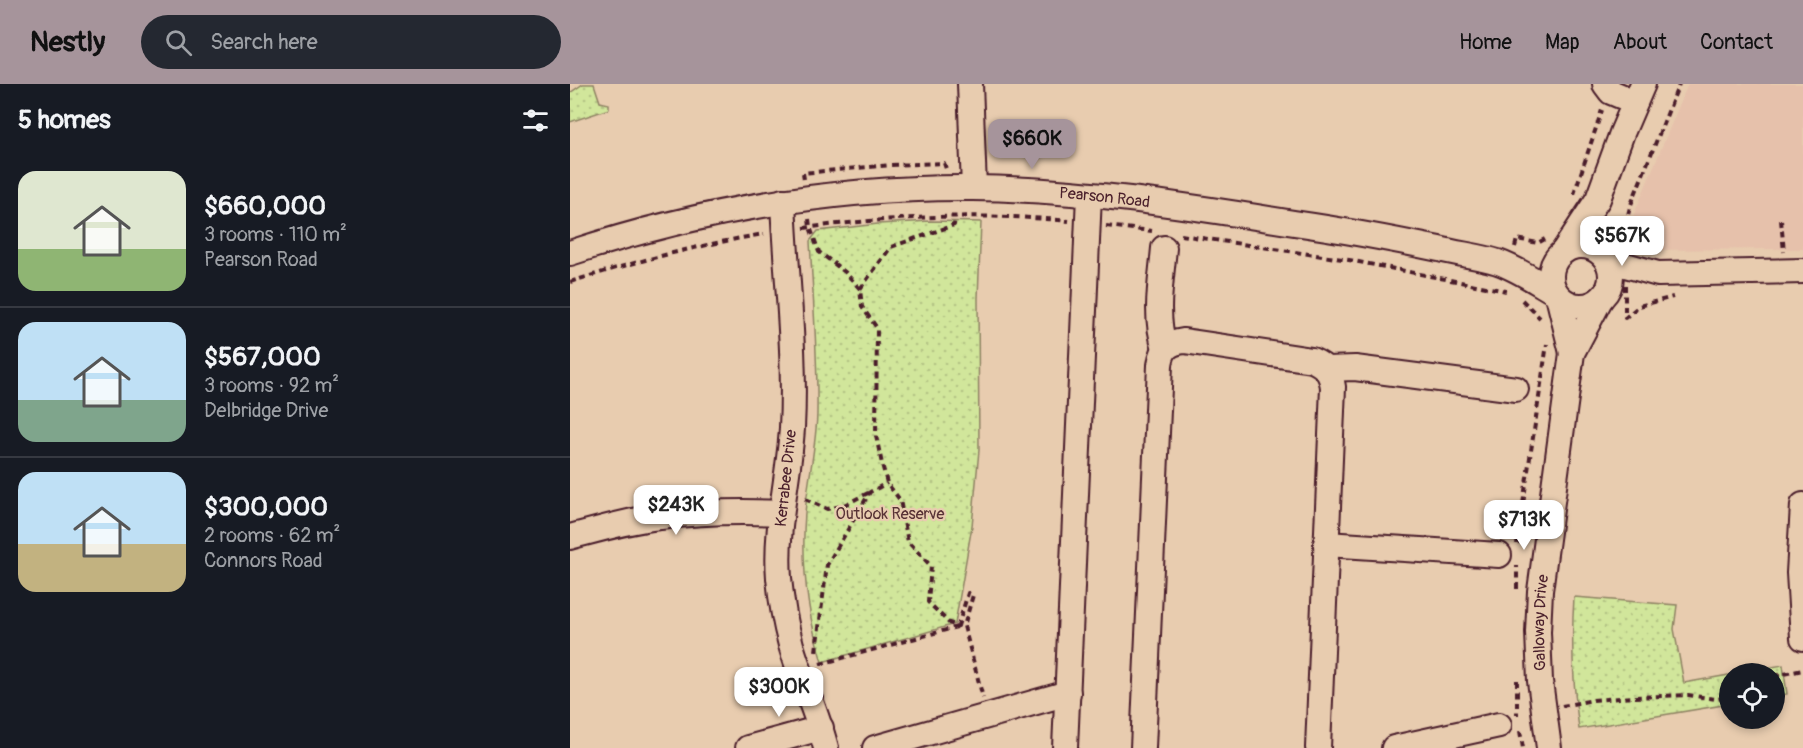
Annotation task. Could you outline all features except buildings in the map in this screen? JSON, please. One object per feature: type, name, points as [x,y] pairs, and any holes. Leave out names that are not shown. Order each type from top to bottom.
[{"type":"street","points":[[970,84],[974,188]]},
{"type":"street","points":[[1608,88],[1639,93],[1598,199],[1569,227],[1561,254],[1553,265],[1552,284],[1557,294],[1565,302],[1583,307],[1658,274],[1798,261]]},
{"type":"street","name":"Pearson Road","points":[[570,253],[662,226],[783,201],[909,189],[974,188],[1089,195],[1191,207],[1312,226],[1506,264],[1557,294]]},
{"type":"street","points":[[1065,748],[1089,195]]},
{"type":"street","points":[[1598,199],[1616,252],[1611,269],[1611,280],[1601,299]]},
{"type":"street","name":"Kerrabee Drive","points":[[783,201],[793,369],[792,430],[781,513],[779,576],[791,646],[824,738]]},
{"type":"street","points":[[1165,348],[1158,318],[1167,238]]},
{"type":"street","points":[[1561,254],[1580,246],[1616,252],[1658,274]]},
{"type":"street","name":"Pearson Road","points":[[1506,264],[1561,254]]},
{"type":"street","name":"Galloway Drive","points":[[1557,294],[1572,354]]},
{"type":"street","name":"Galloway Drive","points":[[1549,748],[1542,708],[1538,632],[1540,591],[1572,354],[1601,299]]},
{"type":"street","points":[[1143,748],[1159,376],[1161,355],[1165,348],[1171,343],[1184,341],[1312,360],[1328,369],[1355,368],[1516,388]]},
{"type":"street","points":[[1318,748],[1333,387],[1328,369]]},
{"type":"street","points":[[1803,505],[1799,573],[1803,638]]},
{"type":"street","points":[[570,537],[659,517],[740,511],[781,513]]},
{"type":"street","points":[[1326,544],[1511,556]]},
{"type":"street","points":[[875,748],[1068,693]]},
{"type":"street","points":[[1394,748],[1508,718]]},
{"type":"street","points":[[748,748],[824,738]]},
{"type":"path","points":[[1616,252],[1630,207],[1679,84]]},
{"type":"path","points":[[1574,195],[1608,88]]},
{"type":"path","points":[[860,289],[891,247],[954,225],[955,217]]},
{"type":"path","points":[[958,626],[949,623],[927,600],[931,566],[908,542],[900,500],[887,483],[876,436],[877,328],[861,307],[860,289],[845,272],[819,252],[810,227],[899,218],[955,217],[1088,223],[1167,238],[1349,260],[1506,291],[1515,294],[1529,305],[1543,322]]},
{"type":"path","points":[[1506,291],[1506,264],[1517,239],[1538,243],[1569,227]]},
{"type":"path","points":[[570,282],[647,258],[764,234]]},
{"type":"path","points":[[1774,251],[1798,261]]},
{"type":"path","points":[[1517,597],[1511,556],[1517,539],[1547,341]]},
{"type":"path","points":[[803,498],[827,509],[842,506],[887,483]]},
{"type":"path","points":[[816,653],[827,565],[870,492]]},
{"type":"path","points":[[958,626],[968,593],[973,595],[964,626],[985,703],[992,715]]},
{"type":"path","points":[[819,664],[958,626]]},
{"type":"path","points":[[1785,674],[1803,670]]},
{"type":"path","points":[[1517,677],[1508,718],[1523,748]]},
{"type":"path","points":[[1508,718],[1542,708],[1593,700],[1688,695],[1719,699]]},
{"type":"shaded area","points":[[1688,84],[1803,84],[1803,249],[1637,250],[1627,231]]},
{"type":"green space","points":[[583,84],[594,84],[600,102],[609,104],[609,109],[570,122],[570,93]]},
{"type":"green space","name":"Outlook Reserve","points":[[930,221],[981,222],[978,298],[979,450],[972,526],[955,624],[822,662],[812,625],[806,589],[804,551],[805,513],[817,414],[810,241],[818,231]]},
{"type":"green space","points":[[1574,597],[1677,605],[1674,629],[1684,683],[1719,677],[1719,706],[1579,729],[1573,663]]}]
